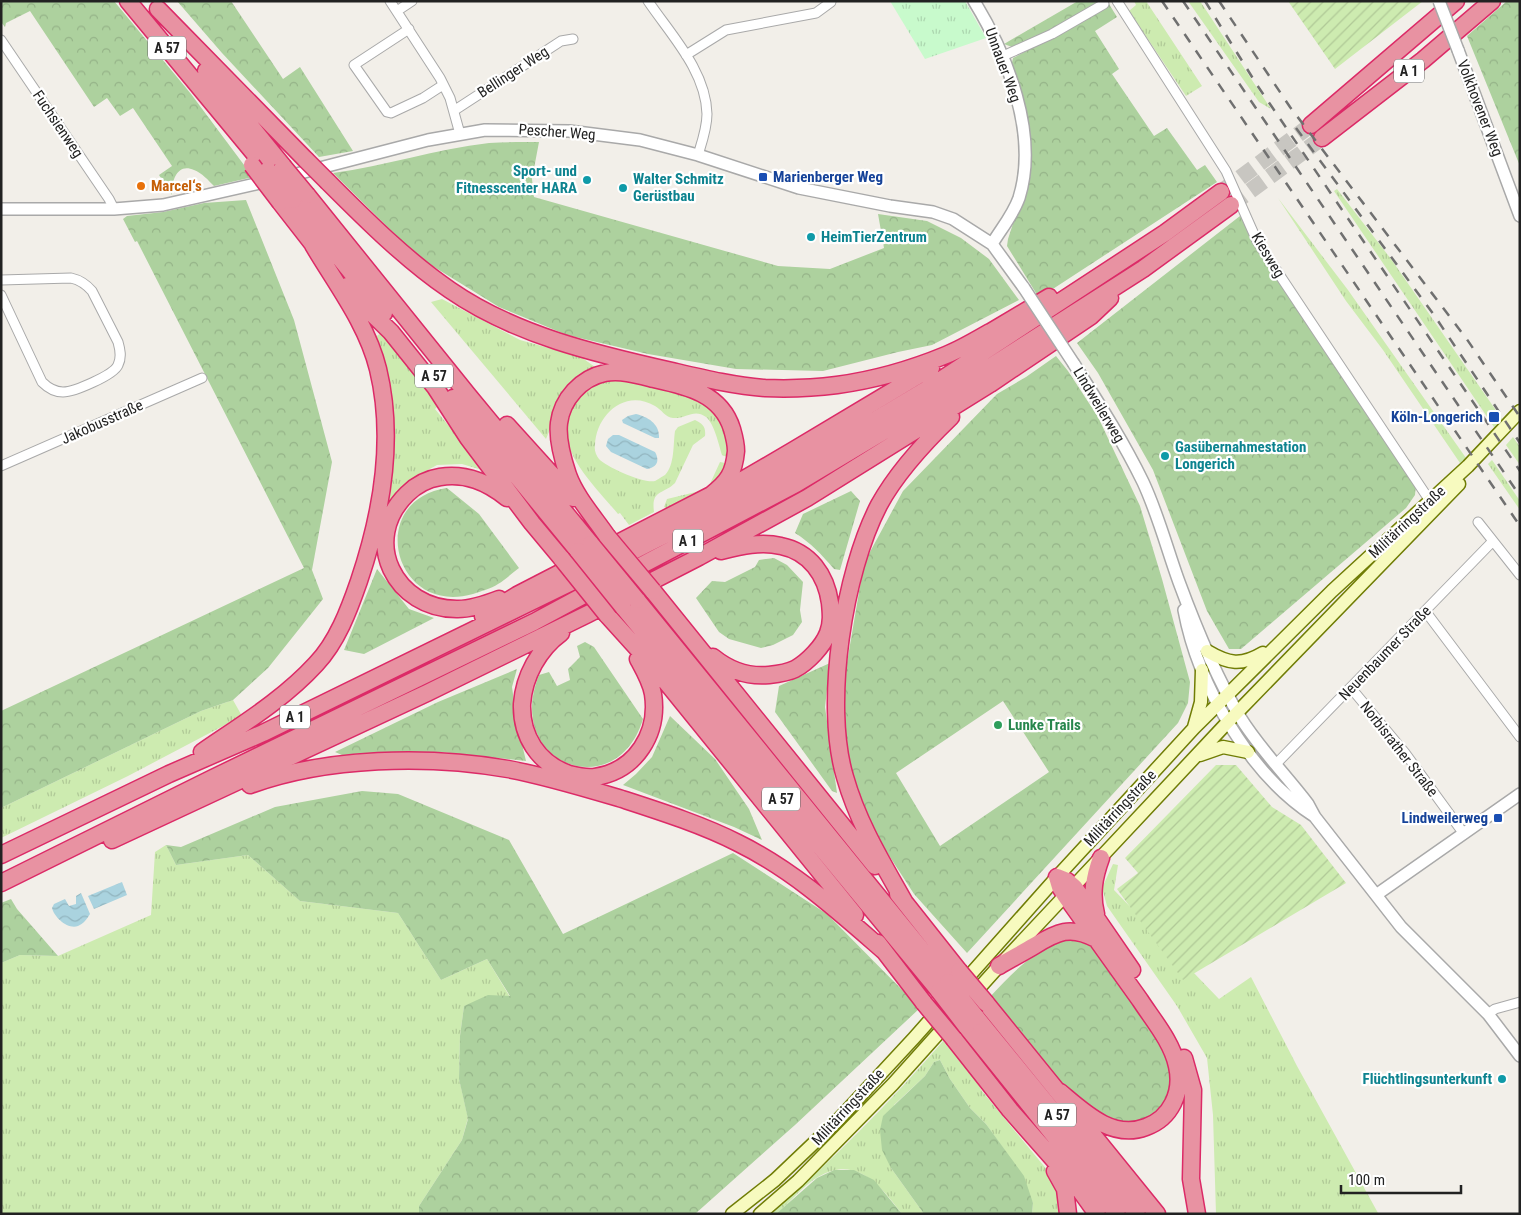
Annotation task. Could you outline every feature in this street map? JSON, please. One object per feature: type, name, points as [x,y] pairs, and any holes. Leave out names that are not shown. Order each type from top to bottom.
[{"type":"highway","name":"A 57","points":[[128,1],[206,96],[276,168]]},
{"type":"highway","name":"A 1","points":[[1311,125],[1456,1]]},
{"type":"highway","name":"A 1","points":[[1322,138],[1423,60],[1492,1]]},
{"type":"highway","name":"A 57","points":[[154,5],[276,168],[293,199],[948,982],[971,1022],[1117,1214]]},
{"type":"highway","points":[[154,5],[328,182],[411,260],[450,290],[504,321],[558,341],[637,363],[692,376],[765,388],[804,388],[837,385],[914,366],[948,354],[990,332]]},
{"type":"highway","points":[[169,774],[295,686],[317,663],[337,634],[352,601],[370,548],[382,492],[386,433],[384,401],[377,367],[368,341],[313,245],[293,199],[252,165],[217,119],[206,96]]},
{"type":"highway","name":"A 57","points":[[293,199],[438,356],[584,547]]},
{"type":"highway","name":"A 1","points":[[1,855],[169,774],[263,733],[528,605],[788,472],[927,389],[1165,234],[1226,199],[1143,269],[968,381],[796,484],[534,622],[213,778],[1,884]]},
{"type":"highway","points":[[532,523],[510,500],[495,488],[480,480],[448,476],[433,478],[411,490],[400,501],[393,512],[388,524],[385,540],[387,559],[394,576],[405,590],[418,600],[438,608],[458,609],[477,606],[508,596],[560,566],[629,538],[717,495],[1130,248],[1165,234]]},
{"type":"highway","points":[[313,245],[358,300],[391,332],[435,387],[468,438],[532,523],[560,566],[654,667],[884,951]]},
{"type":"highway","points":[[1,891],[427,693],[699,557],[807,498],[990,384],[1091,316],[1143,269]]},
{"type":"highway","points":[[438,356],[478,394],[607,536],[905,903]]},
{"type":"highway","points":[[607,536],[575,489],[568,475],[559,439],[559,423],[562,410],[576,389],[587,380],[617,372],[683,385],[710,397],[729,420],[736,448],[735,464],[724,486],[711,495],[629,538]]},
{"type":"highway","points":[[990,384],[932,435],[906,465],[881,502],[870,523],[861,549],[848,600],[837,668],[836,709],[838,746],[844,776],[869,840],[948,982],[986,1003],[1157,1214]]},
{"type":"highway","points":[[683,629],[714,658],[728,668],[759,676],[782,674],[794,670],[806,661],[818,649],[828,634],[832,618],[828,588],[820,572],[810,560],[796,551],[782,546],[760,543],[699,557]]},
{"type":"highway","points":[[420,656],[453,637],[560,566]]},
{"type":"highway","points":[[588,614],[548,644],[532,669],[523,697],[524,725],[529,740],[536,753],[559,770],[575,776],[593,778],[622,768],[643,748],[653,721],[653,692],[646,672],[626,638]]},
{"type":"highway","points":[[173,812],[254,784],[308,769],[401,761],[466,764],[509,769],[588,789],[662,812],[738,843],[784,870],[829,903],[884,951]]},
{"type":"highway","points":[[1098,918],[1093,900],[1093,889],[1101,858]]},
{"type":"highway","points":[[1057,877],[1068,881],[1069,891],[1096,939],[1144,1006],[1170,1047],[1177,1065],[1178,1074],[1175,1100],[1167,1114],[1153,1125],[1135,1130],[1122,1130],[1103,1124],[1089,1116],[1060,1092]]},
{"type":"highway","points":[[1069,891],[1098,918],[1167,1025],[1183,1056],[1193,1090],[1191,1179],[1197,1214]]},
{"type":"highway","points":[[999,966],[1057,933],[1075,931],[1096,939]]},
{"type":"highway","name":"A 57","points":[[884,951],[1025,1128]]},
{"type":"highway","name":"A 57","points":[[971,1022],[1137,1214]]},
{"type":"highway","points":[[1025,1128],[1100,1192]]},
{"type":"highway","points":[[1025,1128],[1039,1152],[1062,1183],[1066,1195],[1068,1214]]},
{"type":"highway","points":[[1025,1128],[1077,1186],[1097,1214]]},
{"type":"main road","name":"Militärringstraße","points":[[732,1214],[775,1180],[836,1121],[914,1038],[1057,877],[1228,693],[1274,647],[1468,466],[1520,411]]},
{"type":"main road","name":"Militärringstraße","points":[[760,1214],[798,1181],[853,1126],[999,966],[1237,711],[1520,421]]},
{"type":"main road","points":[[1207,651],[1220,658],[1238,663],[1254,658],[1274,647]]},
{"type":"main road","points":[[1194,728],[1201,702],[1202,670]]},
{"type":"main road","points":[[1195,757],[1223,746],[1248,752]]},
{"type":"street","points":[[390,1],[443,85],[454,110],[460,134]]},
{"type":"street","points":[[397,11],[412,1]]},
{"type":"street","points":[[648,1],[686,55],[699,76],[704,91],[706,124],[698,156]]},
{"type":"street","name":"Unnauer Weg","points":[[974,1],[1003,56],[1014,88],[1024,137],[1025,161],[1023,182],[1018,199],[1012,215],[992,244]]},
{"type":"street","name":"Kiesweg","points":[[1117,1],[1226,171],[1257,241],[1430,501]]},
{"type":"street","name":"Volkhovener Weg","points":[[1439,1],[1520,216]]},
{"type":"street","points":[[686,55],[726,30],[816,13],[831,2]]},
{"type":"street","points":[[1003,56],[1052,34],[1104,4]]},
{"type":"street","points":[[409,29],[354,65],[386,112],[391,113],[423,98],[443,85]]},
{"type":"street","name":"Bellinger Weg","points":[[454,110],[561,41],[573,39]]},
{"type":"street","name":"Fuchsienweg","points":[[1,40],[114,209]]},
{"type":"street","name":"Pescher Weg","points":[[1,209],[114,209],[176,203],[460,134],[502,129],[569,131],[640,140],[799,188],[890,206],[933,212],[953,219],[992,244]]},
{"type":"street","name":"Lindweilerweg","points":[[992,244],[1024,288],[1074,364],[1117,433],[1143,482],[1164,535],[1178,580],[1207,651],[1237,711],[1251,732],[1308,804],[1315,817],[1410,938],[1488,1014],[1520,1056]]},
{"type":"street","points":[[1,280],[71,278],[87,285],[92,291],[118,342],[120,349],[118,365],[112,373],[69,391],[61,392],[48,388],[42,382],[1,295]]},
{"type":"street","name":"Jakobusstraße","points":[[1,466],[202,378]]},
{"type":"street","points":[[1478,522],[1520,575]]},
{"type":"street","name":"Neuenbaumer Straße","points":[[1276,764],[1493,541]]},
{"type":"street","name":"Lindweilerweg","points":[[1178,580],[1186,622],[1202,670],[1228,722],[1248,752],[1285,793],[1302,809],[1315,817]]},
{"type":"street","points":[[1426,612],[1520,737]]},
{"type":"street","name":"Norbisrather Straße","points":[[1351,688],[1405,753],[1464,834]]},
{"type":"street","points":[[1376,894],[1520,794]]},
{"type":"street","points":[[1488,1014],[1495,1009],[1520,1002]]},
{"type":"green space","points":[[1,1],[114,1],[191,94],[253,177],[214,186],[197,171],[188,168],[183,169],[179,171],[174,179],[172,195],[159,175],[172,166],[133,108],[120,116],[107,98],[94,107],[30,11],[6,23],[5,27],[1,22]]},
{"type":"green space","points":[[177,1],[231,1],[283,79],[300,67],[353,151],[319,157],[222,53]]},
{"type":"green space","points":[[890,1],[965,1],[986,38],[925,59]]},
{"type":"green space","points":[[1078,1],[1103,1],[1051,31],[1012,47],[1004,44]]},
{"type":"green space","points":[[1134,1],[1146,1],[1202,86],[1186,96],[1129,11],[1136,5]]},
{"type":"green space","points":[[1188,1],[1200,1],[1271,109],[1259,102]]},
{"type":"green space","points":[[1288,1],[1423,1],[1335,69]]},
{"type":"green space","points":[[1507,1],[1520,1],[1520,166],[1467,36]]},
{"type":"green space","points":[[1109,4],[1117,17],[1095,31],[1119,69],[1112,74],[1154,136],[1167,128],[1197,170],[1205,165],[1217,182],[1039,298],[1007,246],[1026,184],[1011,67],[1013,58]]},
{"type":"green space","points":[[539,142],[532,179],[534,197],[778,266],[830,269],[884,248],[878,214],[927,221],[961,238],[989,259],[1019,300],[932,345],[823,371],[736,369],[648,354],[567,335],[499,307],[418,257],[333,173],[469,146],[489,143]]},
{"type":"green space","points":[[1337,189],[1391,259],[1502,419],[1494,427],[1334,191]]},
{"type":"green space","points":[[1278,198],[1348,290],[1466,458],[1460,463],[1383,350],[1346,301]]},
{"type":"green space","points":[[246,200],[294,320],[332,462],[312,570],[323,599],[268,668],[233,700],[201,711],[1,808],[1,711],[304,568],[137,241],[135,242],[123,219],[127,216],[163,212],[204,203]]},
{"type":"green space","points":[[1240,216],[1416,485],[1415,495],[1406,508],[1241,649],[1229,649],[1207,611],[1153,470],[1098,373],[1077,343]]},
{"type":"green space","points":[[442,299],[520,340],[581,357],[595,367],[575,378],[564,388],[556,401],[546,439],[431,302]]},
{"type":"green space","points":[[365,320],[377,336],[384,330],[441,403],[435,409],[483,468],[482,470],[462,464],[437,465],[415,477],[394,499],[383,522],[388,488]]},
{"type":"green space","points":[[1056,356],[1098,417],[1140,506],[1190,682],[1188,703],[1178,723],[967,953],[914,894],[877,837],[851,772],[841,710],[844,680],[864,563],[903,491],[997,394]],"holes":[[[1003,701],[1049,772],[940,846],[896,773]]]},
{"type":"green space","points":[[610,380],[628,380],[684,394],[708,405],[725,425],[730,453],[722,478],[710,488],[669,509],[664,507],[667,499],[700,491],[709,486],[720,462],[725,463],[727,457],[722,455],[716,434],[709,420],[702,414],[673,418],[668,417],[655,406],[644,401],[633,400],[623,403],[614,408],[601,424],[597,434],[595,451],[603,462],[617,470],[643,480],[655,481],[668,471],[672,460],[675,431],[678,427],[695,420],[705,430],[705,436],[693,445],[675,483],[659,493],[654,499],[654,512],[629,525],[585,475],[567,441],[566,430],[569,415],[579,396],[590,388]]},
{"type":"green space","points":[[1513,437],[1520,447],[1520,465],[1506,445]]},
{"type":"green space","points":[[1492,460],[1520,501],[1520,510],[1488,464]]},
{"type":"green space","points":[[447,488],[479,514],[519,568],[489,589],[473,594],[446,597],[424,589],[408,574],[399,554],[398,533],[405,513],[421,497]]},
{"type":"green space","points":[[851,491],[860,501],[840,570],[834,569],[816,550],[795,533],[803,514]]},
{"type":"green space","points":[[774,558],[787,565],[803,582],[800,610],[802,622],[793,635],[773,645],[761,648],[729,639],[719,632],[696,598],[712,581],[725,582],[755,567],[759,560]]},
{"type":"green space","points":[[377,569],[409,609],[434,618],[364,654],[344,650]]},
{"type":"green space","points":[[585,642],[594,647],[643,719],[630,746],[611,761],[589,767],[568,763],[549,751],[536,732],[532,706],[539,675],[549,672],[557,686],[570,680],[568,669],[580,657],[577,646]]},
{"type":"green space","points":[[830,663],[825,707],[837,793],[832,791],[775,712],[779,686]]},
{"type":"green space","points":[[517,669],[512,687],[517,723],[526,761],[441,752],[349,758],[335,752],[438,702]]},
{"type":"green space","points":[[233,700],[242,716],[128,776],[1,838],[1,808],[201,711]]},
{"type":"green space","points":[[670,716],[715,759],[749,809],[762,840],[734,827],[623,785],[652,757]]},
{"type":"green space","points":[[1216,765],[1236,765],[1272,807],[1301,825],[1346,883],[1183,980],[1117,889],[1138,873],[1125,858]]},
{"type":"green space","points":[[362,791],[398,794],[509,840],[563,934],[733,853],[827,914],[920,1008],[795,1125],[695,1214],[419,1214],[419,1206],[462,1140],[468,1119],[459,1079],[460,1036],[464,1006],[488,995],[510,996],[487,959],[441,980],[398,913],[300,901],[248,855],[176,865],[166,845],[181,847],[275,807]]},
{"type":"green space","points":[[166,845],[176,865],[248,855],[300,901],[398,913],[441,980],[487,959],[510,997],[464,1006],[460,1036],[459,1079],[468,1118],[462,1140],[419,1206],[419,1214],[1,1214],[1,963],[20,955],[58,956],[151,915],[155,852]]},
{"type":"green space","points":[[1113,864],[1118,865],[1114,890],[1219,999],[1251,977],[1297,1066],[1378,1213],[1216,1214],[1213,1115],[1207,1058],[1177,1006],[1107,906],[1102,888]]},
{"type":"green space","points":[[11,899],[17,909],[58,956],[20,955],[1,963],[1,903]]},
{"type":"green space","points":[[1056,937],[1087,939],[1160,1042],[1172,1068],[1172,1095],[1147,1123],[1111,1123],[1069,1091],[1031,1050],[989,998],[1029,959],[1057,943]]},
{"type":"green space","points":[[945,1039],[969,1068],[982,1091],[1048,1171],[1057,1190],[1060,1214],[1032,1214],[1033,1203],[1008,1155],[986,1124],[970,1108],[950,1079],[940,1060],[934,1062],[925,1076],[894,1105],[891,1168],[924,1214],[902,1214],[885,1193],[866,1176],[856,1171],[844,1169],[832,1171],[813,1180],[776,1214],[771,1214],[861,1130]]},
{"type":"green space","points":[[940,1060],[950,1079],[970,1108],[986,1124],[1024,1176],[1033,1203],[1032,1214],[924,1214],[891,1168],[882,1150],[880,1130],[883,1116],[925,1076],[934,1062]]},
{"type":"green space","points":[[834,1170],[854,1170],[874,1180],[902,1214],[776,1214],[817,1178]]},
{"type":"water","points":[[636,414],[645,417],[655,425],[658,429],[659,438],[655,438],[623,423],[622,420]]},
{"type":"water","points":[[613,435],[619,435],[655,452],[657,463],[647,469],[611,452],[606,446],[608,439]]},
{"type":"water","points":[[122,882],[127,895],[94,909],[88,896]]},
{"type":"water","points":[[81,893],[90,914],[80,925],[70,926],[58,919],[52,908],[54,904],[65,899],[69,906],[76,904],[76,896]]},
{"type":"tunnel","points":[[1221,192],[1311,125]]},
{"type":"tunnel","points":[[1231,205],[1322,138]]},
{"type":"railway","points":[[1162,1],[1520,526]]},
{"type":"railway","points":[[1183,1],[1520,496]]},
{"type":"railway","points":[[1205,1],[1257,85],[1520,471]]},
{"type":"railway","points":[[1219,1],[1290,107],[1466,338],[1520,417]]},
{"type":"railway","points":[[1296,128],[1434,315],[1520,443]]},
{"type":"place","name":"Marienberger Weg","points":[[763,177]]},
{"type":"place","name":"Sport- und Fitnesscenter HARA","points":[[587,180]]},
{"type":"place","name":"Marcel‘s","points":[[141,186]]},
{"type":"place","name":"Walter Schmitz Gerüstbau","points":[[623,188]]},
{"type":"place","name":"HeimTierZentrum","points":[[811,237]]},
{"type":"place","name":"Köln-Longerich","points":[[1494,417]]},
{"type":"place","name":"Gasübernahmestation Longerich","points":[[1165,456]]},
{"type":"place","name":"Lunke Trails","points":[[998,725]]},
{"type":"place","name":"Lindweilerweg","points":[[1498,818]]},
{"type":"place","name":"Flüchtlingsunterkunft","points":[[1502,1079]]}]
